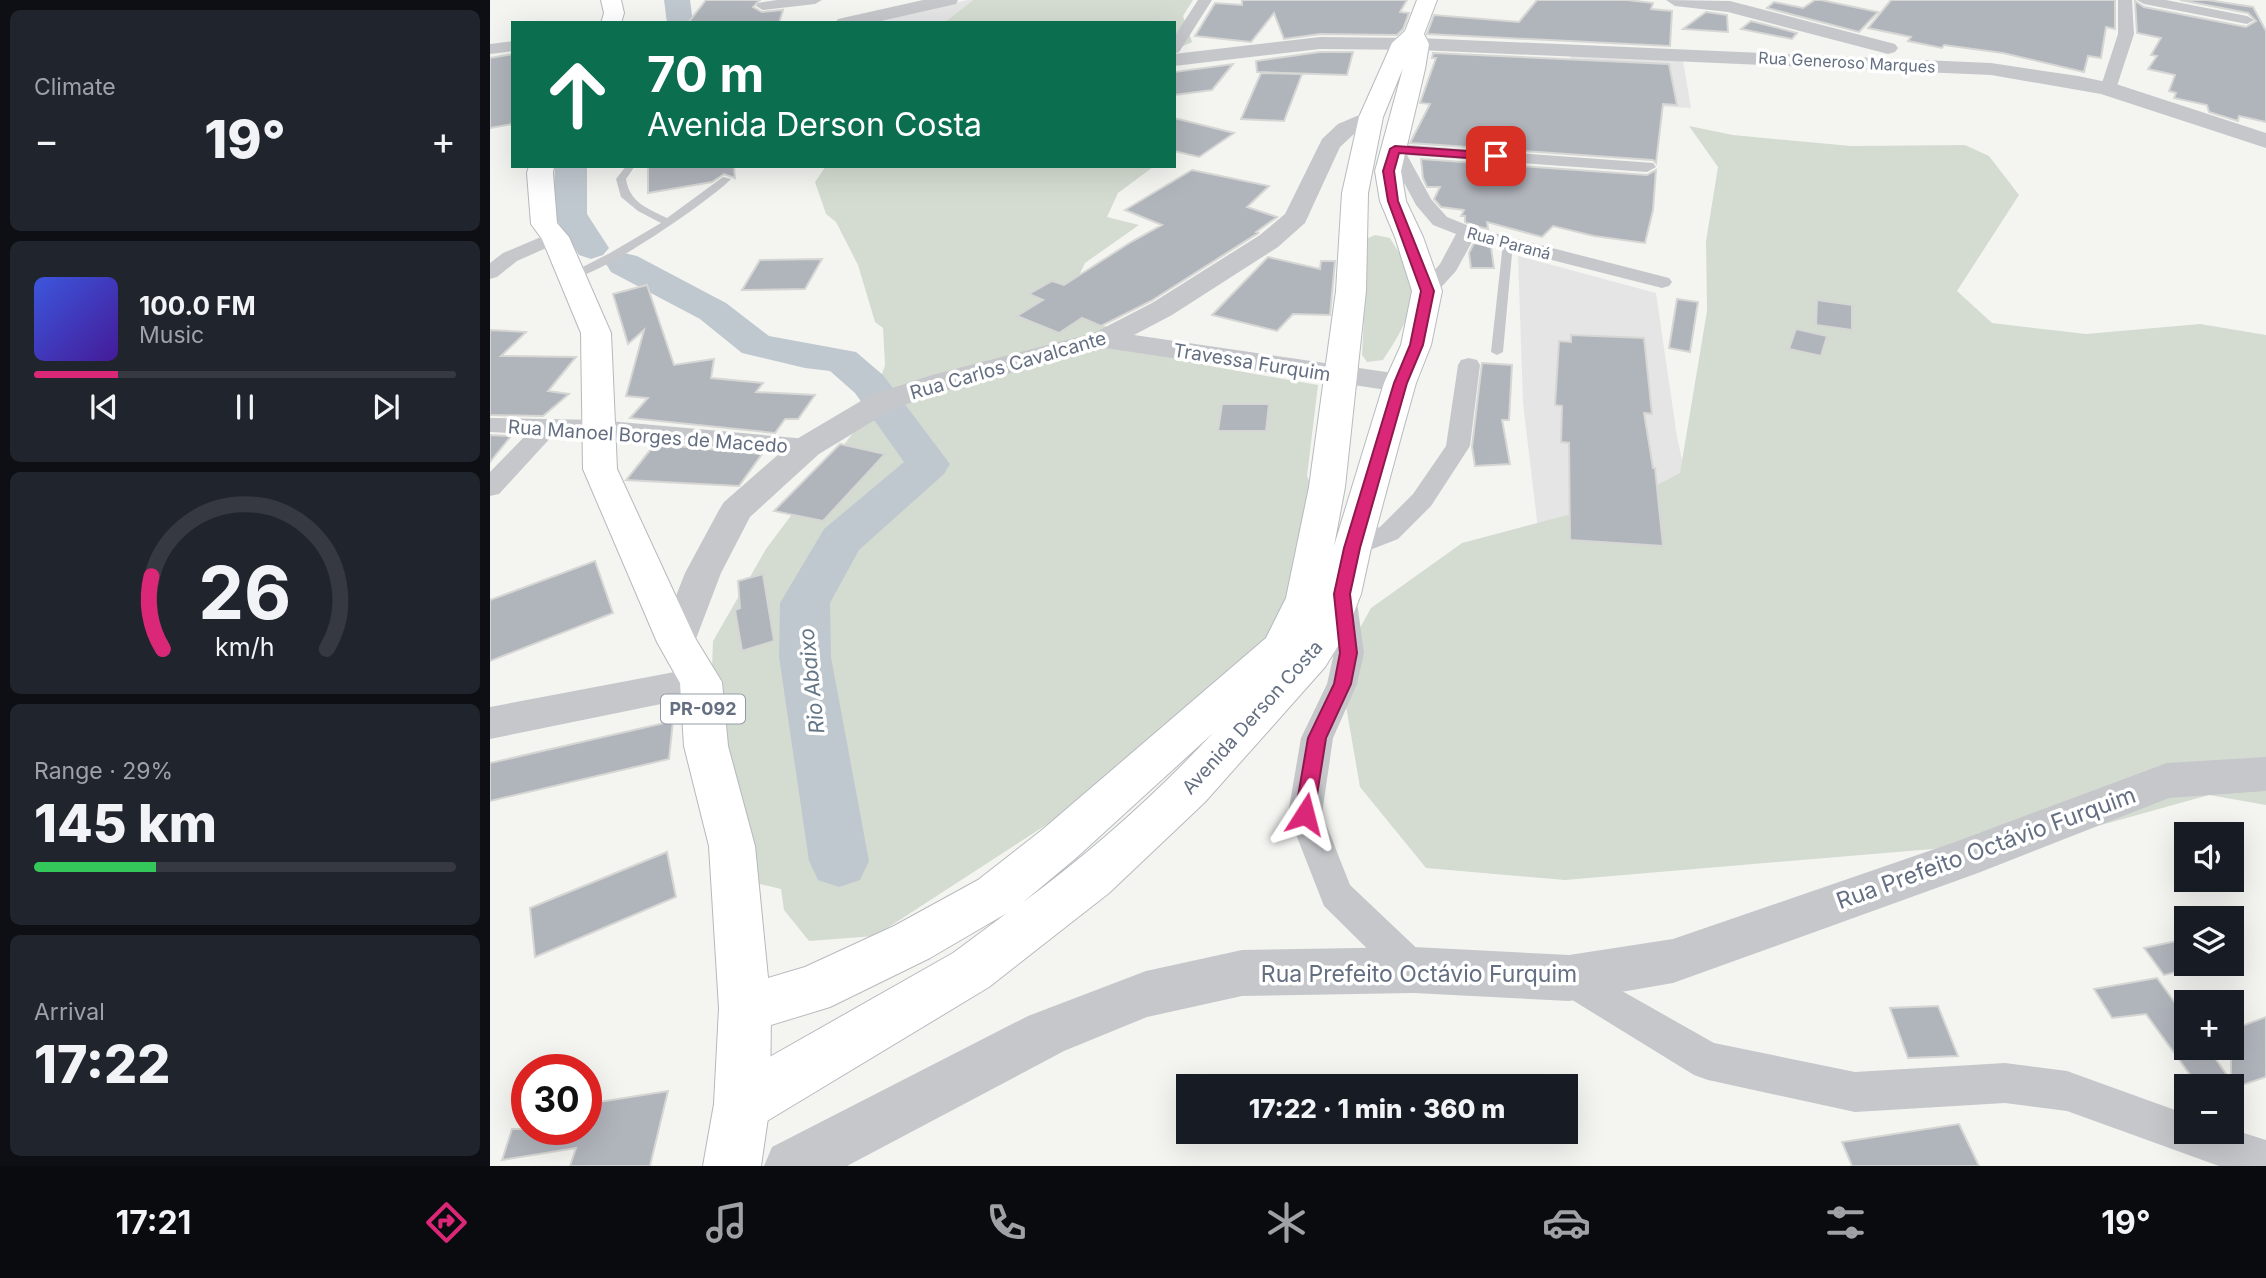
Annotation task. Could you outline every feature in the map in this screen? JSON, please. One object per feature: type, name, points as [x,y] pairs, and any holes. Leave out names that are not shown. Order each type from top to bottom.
[{"type":"main road","points":[[611,0],[614,13],[612,21]]},
{"type":"main road","points":[[1427,0],[1411,40],[1395,149],[1388,171],[1393,201],[1427,291]]},
{"type":"main road","name":"Avenida Derson Costa","points":[[745,1008],[812,990],[912,942],[995,895],[1069,836],[1281,648],[1305,598],[1327,487],[1351,291],[1355,193],[1371,117],[1411,40]]},
{"type":"main road","name":"PR-092","points":[[541,168],[544,224],[555,237],[596,333],[600,469],[677,642],[701,682],[706,746],[732,846],[745,1008],[742,1104],[732,1166]]},
{"type":"main road","points":[[1354,222],[1401,218]]},
{"type":"main road","name":"Avenida Derson Costa","points":[[742,1104],[971,970],[1092,878],[1189,789],[1311,656],[1326,633],[1342,594],[1352,548],[1401,383],[1416,345],[1427,291]]},
{"type":"street","points":[[763,6],[815,0]]},
{"type":"street","points":[[854,21],[949,0]]},
{"type":"street","points":[[1176,46],[1205,0]]},
{"type":"street","points":[[1675,0],[1734,3],[1835,35],[1991,69]]},
{"type":"street","points":[[2108,89],[2126,34],[2125,0]]},
{"type":"street","points":[[2144,0],[2247,20]]},
{"type":"street","name":"Rua Generoso Marques","points":[[1176,60],[1320,43],[1411,40],[1991,69],[2108,89],[2266,141]]},
{"type":"street","points":[[490,49],[511,46]]},
{"type":"street","name":"Rua Carlos Cavalcante","points":[[677,642],[703,573],[736,510],[807,447],[882,402],[943,382],[1104,339],[1162,309],[1269,241],[1296,218],[1309,196],[1324,156],[1338,135],[1371,117]]},
{"type":"street","points":[[1395,149],[1647,167]]},
{"type":"street","name":"Rua Paraná","points":[[1395,149],[1423,201],[1440,222],[1467,232],[1662,282]]},
{"type":"street","points":[[1427,291],[1449,267],[1467,232]]},
{"type":"street","points":[[490,273],[510,257],[555,237]]},
{"type":"street","name":"Travessa Furquim","points":[[1104,339],[1401,383]]},
{"type":"street","points":[[1352,548],[1389,533],[1422,500],[1458,446],[1469,365]]},
{"type":"street","name":"Rua Manoel Borges de Macedo","points":[[490,425],[598,428],[807,447]]},
{"type":"street","points":[[490,488],[547,427]]},
{"type":"street","points":[[1342,594],[1349,653],[1342,684],[1317,738],[1305,814],[1336,895],[1413,970]]},
{"type":"street","points":[[490,723],[701,682]]},
{"type":"street","name":"Rua Prefeito Octávio Furquim","points":[[791,1166],[1046,1033],[1146,994],[1242,973],[1413,970],[1569,978],[1673,961],[1962,859],[2167,781],[2266,774]]},
{"type":"street","points":[[1569,978],[1708,1060],[1855,1092],[2005,1083],[2067,1091],[2266,1161]]},
{"type":"lane","points":[[629,168],[621,179],[624,195],[641,209],[667,222]]},
{"type":"lane","points":[[573,276],[629,249],[726,179]]},
{"type":"lane","points":[[1497,352],[1508,243]]},
{"type":"shaded area","points":[[968,0],[973,0],[947,21],[874,21]]},
{"type":"shaded area","points":[[973,0],[1193,0],[1183,16],[1192,42],[1176,49],[1176,21],[947,21]]},
{"type":"shaded area","points":[[1570,55],[1683,61],[1691,108],[1574,102]]},
{"type":"shaded area","points":[[1689,126],[1733,135],[1851,146],[1965,145],[1989,156],[2019,195],[1957,291],[1992,323],[2086,334],[2200,324],[2266,335],[2266,805],[2209,795],[2051,839],[1565,880],[1426,868],[1360,787],[1339,666],[1371,608],[1462,543],[1632,498],[1680,473],[1707,311],[1706,241],[1718,167]]},
{"type":"shaded area","points":[[825,168],[1152,168],[1118,193],[1107,217],[1139,225],[1085,263],[1070,294],[1080,317],[1210,366],[1318,385],[1307,476],[1312,489],[1299,534],[1288,623],[1083,801],[875,936],[809,941],[784,910],[781,889],[755,883],[708,777],[713,641],[766,549],[870,410],[885,365],[883,328],[875,322],[858,265],[836,222],[826,214],[815,182]]},
{"type":"shaded area","points":[[1375,235],[1390,238],[1407,268],[1413,288],[1406,321],[1383,360],[1367,362],[1362,355],[1368,238]]},
{"type":"shaded area","points":[[1518,256],[1656,293],[1677,437],[1706,568],[1541,554],[1523,403]]},
{"type":"building","points":[[706,0],[760,0],[753,7],[762,12],[783,10],[780,21],[690,21]]},
{"type":"building","points":[[1242,0],[1407,0],[1400,12],[1409,13],[1403,29],[1397,35],[1320,34],[1284,39],[1274,13],[1251,42],[1195,36],[1215,3],[1242,5]]},
{"type":"building","points":[[1537,0],[1627,0],[1653,3],[1651,9],[1672,11],[1670,46],[1427,34],[1434,15],[1519,22]]},
{"type":"building","points":[[1815,0],[1878,12],[1859,32],[1767,8],[1774,2],[1803,8]]},
{"type":"building","points":[[1891,0],[2115,0],[2115,29],[2106,27],[2101,58],[2088,56],[2084,72],[2003,53],[1944,45],[1942,48],[1908,41],[1911,37],[1868,28]]},
{"type":"building","points":[[2180,0],[2207,0],[2253,7],[2266,31],[2266,122],[2239,116],[2238,121],[2209,112],[2207,105],[2174,98],[2176,93],[2169,91],[2175,75],[2148,69],[2157,56],[2151,55],[2161,38],[2137,33],[2135,1],[2144,7],[2246,27],[2256,21],[2248,13]]},
{"type":"building","points":[[1706,12],[1727,15],[1728,32],[1683,29]]},
{"type":"building","points":[[1751,21],[1797,33],[1792,39],[1741,29]]},
{"type":"building","points":[[1320,52],[1353,52],[1347,75],[1257,72],[1256,61]]},
{"type":"building","points":[[1433,53],[1669,64],[1677,105],[1663,104],[1656,163],[1653,160],[1410,143],[1430,104],[1420,103],[1436,58],[1432,58]]},
{"type":"building","points":[[511,54],[511,124],[490,128],[490,58]]},
{"type":"building","points":[[1233,64],[1212,90],[1176,95],[1176,72]]},
{"type":"building","points":[[1261,73],[1302,74],[1284,121],[1241,119]]},
{"type":"building","points":[[1176,118],[1234,133],[1199,157],[1176,151]]},
{"type":"building","points":[[1421,159],[1647,175],[1656,170],[1653,210],[1645,243],[1594,236],[1553,226],[1542,237],[1487,222],[1488,229],[1475,226],[1465,222],[1465,216],[1461,216],[1464,210],[1441,207],[1434,199],[1440,187],[1427,187]]},
{"type":"building","points":[[648,168],[734,168],[735,178],[724,174],[712,182],[648,193]]},
{"type":"building","points":[[1192,170],[1269,186],[1247,207],[1277,217],[1256,232],[1258,233],[1151,301],[1101,326],[1082,318],[1059,333],[1017,316],[1043,300],[1029,294],[1052,281],[1064,285],[1162,225],[1125,210]]},
{"type":"building","points":[[1474,243],[1491,247],[1494,268],[1471,268],[1469,253]]},
{"type":"building","points":[[1268,257],[1320,269],[1321,261],[1335,261],[1330,315],[1293,314],[1277,331],[1212,315]]},
{"type":"building","points":[[822,259],[805,289],[742,290],[760,260]]},
{"type":"building","points":[[647,285],[674,365],[714,359],[711,378],[763,383],[756,392],[815,395],[798,419],[785,419],[775,433],[630,418],[648,398],[626,396],[644,330],[628,344],[613,294]]},
{"type":"building","points":[[1677,299],[1698,302],[1690,352],[1669,348]]},
{"type":"building","points":[[1817,300],[1852,305],[1852,330],[1816,325]]},
{"type":"building","points":[[1796,329],[1827,336],[1821,356],[1789,349]]},
{"type":"building","points":[[490,330],[526,332],[501,356],[576,357],[548,391],[569,394],[543,416],[490,415]]},
{"type":"building","points":[[1571,335],[1644,338],[1652,414],[1644,413],[1655,468],[1663,546],[1570,540],[1569,443],[1561,442],[1562,406],[1555,405],[1559,341],[1571,342]]},
{"type":"building","points":[[1482,363],[1512,365],[1509,420],[1502,420],[1510,464],[1475,466],[1472,447]]},
{"type":"building","points":[[1222,404],[1269,404],[1266,431],[1218,431]]},
{"type":"building","points":[[490,435],[511,436],[490,462]]},
{"type":"building","points":[[655,444],[762,454],[739,486],[626,480]]},
{"type":"building","points":[[840,444],[885,454],[823,521],[774,511]]},
{"type":"building","points":[[595,561],[613,613],[490,661],[490,600]]},
{"type":"building","points":[[763,574],[774,641],[742,651],[735,610],[740,608],[738,581]]},
{"type":"building","points":[[673,721],[669,759],[490,801],[490,763]]},
{"type":"building","points":[[667,852],[676,897],[535,957],[530,908]]},
{"type":"building","points":[[2174,942],[2174,973],[2164,975],[2144,948]]},
{"type":"building","points":[[2157,978],[2174,1001],[2174,1053],[2146,1014],[2112,1018],[2094,989]]},
{"type":"building","points":[[1938,1006],[1958,1056],[1908,1058],[1890,1008]]},
{"type":"building","points":[[2266,1017],[2266,1077],[2244,1084],[2244,1074],[2231,1074],[2231,1060],[2244,1060],[2244,1025]]},
{"type":"building","points":[[2179,1060],[2216,1060],[2226,1074],[2190,1074]]},
{"type":"building","points":[[668,1091],[650,1166],[570,1166],[576,1148],[502,1160],[511,1132],[511,1145],[602,1145],[602,1101]]},
{"type":"building","points":[[1959,1124],[1979,1166],[1852,1166],[1842,1142]]},
{"type":"waterway","name":"Rio Abaixo","points":[[677,0],[680,21]]},
{"type":"waterway","name":"Rio Abaixo","points":[[571,168],[570,214],[591,248]]},
{"type":"waterway","name":"Rio Abaixo","points":[[624,264],[713,311],[756,345],[805,356],[842,360],[869,384],[928,464],[841,540],[805,603],[805,657],[839,861]]},
{"type":"route","points":[[1305,814],[1317,738],[1342,684],[1349,653],[1342,594],[1352,548],[1385,433],[1416,345],[1427,291],[1409,237],[1393,201],[1388,171],[1395,149],[1496,156]]}]
